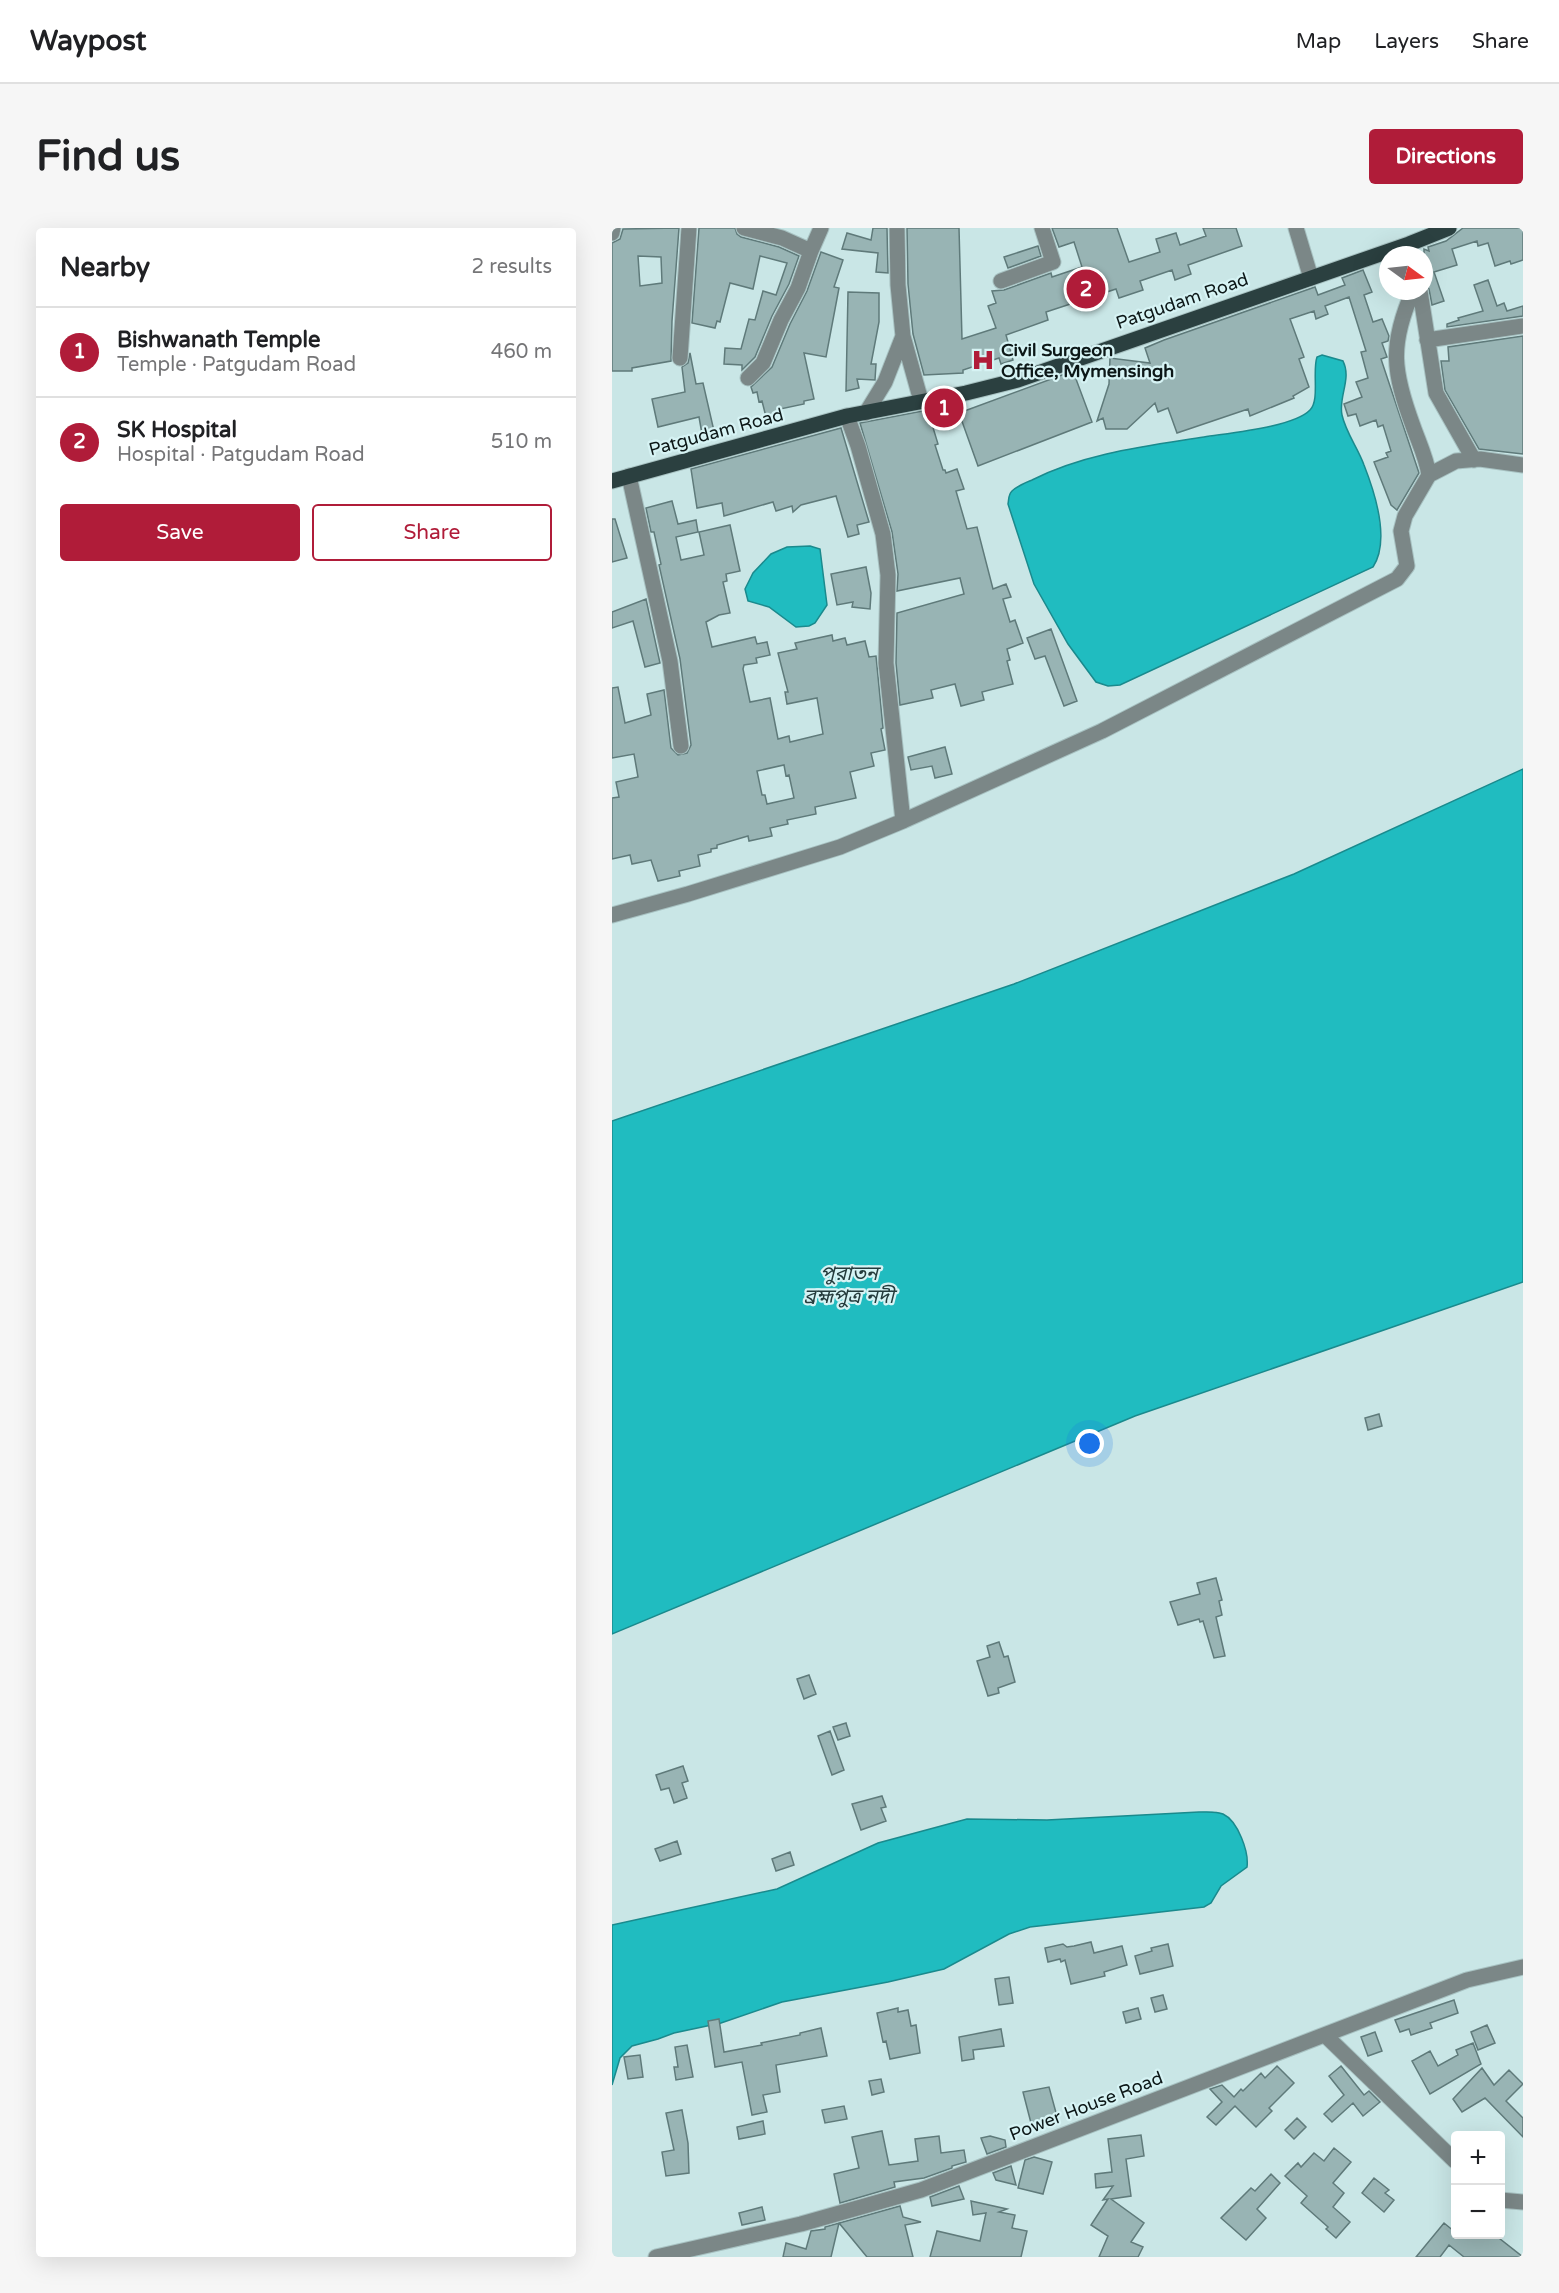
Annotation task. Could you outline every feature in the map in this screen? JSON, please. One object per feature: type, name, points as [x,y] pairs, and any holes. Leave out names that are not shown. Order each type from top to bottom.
[{"type":"main road","name":"Patgudam Road","points":[[1416,246],[1449,228]]},
{"type":"main road","name":"Patgudam Road","points":[[612,481],[848,416],[966,393],[1018,380],[1311,278],[1379,258]]},
{"type":"street","points":[[612,233],[613,228]]},
{"type":"street","points":[[680,358],[689,228]]},
{"type":"street","points":[[744,228],[782,238],[811,251]]},
{"type":"street","points":[[748,378],[763,363],[781,320],[798,288],[821,228]]},
{"type":"street","points":[[897,228],[898,285],[903,336],[921,401]]},
{"type":"street","points":[[1001,281],[1053,262],[1042,228]]},
{"type":"street","points":[[1296,228],[1311,278]]},
{"type":"street","points":[[1409,300],[1396,340],[1398,381],[1426,458],[1429,475]]},
{"type":"street","points":[[1421,300],[1436,393],[1474,460]]},
{"type":"street","points":[[1426,340],[1523,326]]},
{"type":"street","points":[[866,413],[885,382],[903,336]]},
{"type":"street","points":[[848,416],[883,534],[888,575],[886,663],[903,822]]},
{"type":"street","points":[[612,915],[840,847],[903,822],[1102,731],[1397,579],[1407,566],[1401,531],[1405,516],[1429,475],[1456,461],[1474,460],[1523,465]]},
{"type":"street","points":[[628,476],[670,661],[681,746]]},
{"type":"street","name":"Power House Road","points":[[656,2257],[801,2224],[921,2190],[1467,1980],[1523,1967]]},
{"type":"street","points":[[1325,2035],[1451,2157]]},
{"type":"street","points":[[1505,2200],[1523,2202]]},
{"type":"water","points":[[1322,355],[1343,361],[1345,368],[1346,381],[1341,408],[1342,415],[1368,476],[1381,531],[1378,556],[1373,567],[1120,685],[1108,686],[1096,682],[1068,644],[1034,584],[1008,504],[1011,493],[1021,485],[1052,471],[1095,457],[1139,447],[1276,425],[1302,416],[1310,410],[1315,399],[1316,363],[1317,357]]},
{"type":"water","points":[[810,546],[820,549],[827,605],[815,623],[796,627],[769,607],[748,601],[745,589],[753,573],[771,554],[787,547]]},
{"type":"water","name":"পুরাতন ব্রহ্মপুত্র নদী","points":[[1523,769],[1523,1282],[1135,1416],[612,1634],[612,1121],[1014,984],[1294,874]]},
{"type":"water","points":[[1217,1812],[1233,1823],[1244,1845],[1247,1861],[1247,1867],[1221,1886],[1211,1903],[1204,1907],[1030,1927],[1009,1934],[944,1969],[782,2002],[721,2023],[674,2033],[632,2046],[620,2058],[612,2085],[612,1925],[777,1889],[878,1843],[967,1819],[1047,1820]]},
{"type":"building","points":[[679,228],[671,361],[632,368],[632,371],[612,371],[612,243],[620,239],[623,229]],"holes":[[[638,256],[661,257],[662,283],[640,286]]]},
{"type":"building","points":[[699,228],[735,228],[741,237],[779,247],[799,256],[789,284],[772,316],[755,357],[742,370],[742,365],[724,364],[725,348],[741,349],[749,319],[755,320],[763,291],[776,295],[787,263],[760,256],[753,289],[730,283],[720,322],[717,321],[715,328],[692,323]]},
{"type":"building","points":[[873,228],[887,228],[888,273],[876,272],[878,253],[842,249],[847,233],[871,240]]},
{"type":"building","points":[[907,228],[959,228],[962,339],[996,328],[988,306],[996,303],[992,291],[1004,290],[1051,273],[1052,277],[1082,267],[1074,242],[1059,247],[1052,228],[1117,228],[1129,262],[1160,252],[1156,239],[1176,233],[1180,245],[1206,236],[1203,228],[1236,228],[1242,246],[1188,265],[1191,274],[1175,280],[1172,270],[1140,281],[1143,290],[1119,298],[1116,289],[1046,312],[1048,320],[1006,335],[1013,360],[1001,364],[999,358],[963,370],[963,373],[924,375],[913,334],[908,284]]},
{"type":"building","points":[[1463,228],[1523,228],[1523,260],[1495,266],[1488,243],[1478,246],[1477,241],[1452,249],[1457,265],[1434,272],[1444,301],[1432,305],[1433,246],[1431,246],[1446,241]]},
{"type":"building","points":[[1038,246],[1041,256],[1008,268],[1004,257]]},
{"type":"building","points":[[821,252],[843,260],[834,287],[839,288],[826,357],[804,353],[814,399],[804,401],[804,404],[780,409],[781,414],[766,417],[762,401],[759,402],[757,392],[753,393],[751,387],[772,367],[807,291]]},
{"type":"building","points":[[1363,270],[1372,292],[1364,295],[1373,322],[1382,319],[1389,336],[1388,341],[1382,343],[1387,357],[1381,359],[1419,473],[1397,510],[1391,505],[1374,462],[1388,457],[1386,453],[1391,451],[1383,425],[1378,427],[1376,420],[1360,426],[1356,414],[1348,416],[1344,404],[1362,397],[1356,382],[1368,378],[1361,352],[1366,351],[1349,297],[1325,306],[1328,314],[1316,319],[1314,311],[1290,319],[1304,357],[1299,359],[1309,387],[1293,396],[1294,398],[1250,416],[1248,409],[1177,433],[1168,408],[1158,412],[1155,403],[1127,429],[1106,429],[1103,418],[1097,421],[1109,384],[1110,358],[1150,363],[1145,348],[1315,287],[1318,295],[1345,285],[1342,278]]},
{"type":"building","points":[[1488,280],[1497,306],[1504,303],[1507,311],[1523,306],[1523,316],[1447,327],[1447,324],[1459,320],[1458,318],[1483,311],[1474,285]]},
{"type":"building","points":[[848,292],[879,293],[879,322],[871,364],[876,364],[875,380],[857,379],[859,388],[846,391]]},
{"type":"building","points":[[1523,336],[1523,454],[1479,449],[1445,390],[1441,361],[1449,361],[1448,347]]},
{"type":"building","points":[[690,353],[696,384],[703,383],[714,431],[702,434],[699,417],[658,427],[652,399],[685,392],[682,367],[688,363]]},
{"type":"building","points":[[1073,371],[1092,422],[978,466],[959,413]]},
{"type":"building","points":[[954,405],[957,413],[931,421],[938,444],[935,445],[943,470],[946,473],[957,469],[964,489],[956,491],[967,529],[977,527],[993,589],[1006,584],[1011,597],[1003,599],[1010,622],[1015,620],[1023,643],[1007,649],[1010,660],[1007,661],[1013,684],[982,692],[984,700],[961,706],[955,684],[931,690],[933,698],[900,705],[896,663],[897,613],[964,594],[960,578],[897,591],[898,574],[892,532],[860,423]]},
{"type":"building","points":[[841,428],[869,522],[857,525],[859,534],[848,537],[836,496],[801,505],[793,512],[792,506],[776,511],[773,502],[724,516],[722,503],[697,508],[691,469]]},
{"type":"building","points":[[672,501],[678,524],[696,520],[698,532],[676,537],[681,560],[704,555],[699,532],[730,525],[740,571],[726,574],[727,581],[723,582],[730,613],[719,615],[706,622],[712,647],[755,637],[757,644],[767,642],[770,655],[756,658],[757,663],[744,665],[743,669],[750,702],[770,698],[778,739],[789,736],[790,742],[823,734],[817,698],[787,704],[785,692],[788,692],[778,653],[797,649],[795,643],[832,635],[833,641],[845,638],[847,645],[865,641],[869,657],[876,656],[883,728],[881,729],[885,750],[871,753],[874,766],[850,772],[856,798],[815,807],[816,814],[787,820],[788,824],[770,828],[772,836],[749,841],[748,836],[717,845],[717,848],[711,849],[711,852],[698,855],[700,866],[679,871],[680,876],[658,881],[651,860],[632,864],[630,855],[612,859],[612,798],[619,797],[616,782],[638,777],[634,754],[612,758],[612,688],[618,687],[625,723],[651,715],[647,694],[664,690],[671,748],[678,755],[687,753],[691,745],[680,659],[654,532],[651,532],[646,508]],"holes":[[[784,765],[786,776],[789,775],[794,798],[767,804],[765,795],[762,795],[757,771]]]},
{"type":"building","points":[[612,519],[615,519],[627,558],[612,562]]},
{"type":"building","points":[[866,567],[871,593],[870,609],[852,607],[853,602],[837,605],[831,574]]},
{"type":"building","points":[[646,599],[660,663],[645,667],[633,621],[612,628],[612,612]]},
{"type":"building","points":[[1051,629],[1077,701],[1064,706],[1045,656],[1035,659],[1027,638]]},
{"type":"building","points":[[945,747],[952,774],[935,778],[932,766],[911,770],[908,757]]},
{"type":"building","points":[[1379,1414],[1382,1426],[1368,1430],[1365,1418]]},
{"type":"building","points":[[1216,1578],[1222,1600],[1219,1601],[1222,1615],[1216,1617],[1225,1656],[1214,1658],[1203,1621],[1200,1622],[1199,1619],[1178,1625],[1170,1602],[1200,1594],[1197,1583]]},
{"type":"building","points":[[999,1642],[1004,1657],[1008,1656],[1015,1682],[998,1688],[999,1693],[988,1696],[977,1661],[990,1657],[987,1646]]},
{"type":"building","points":[[809,1675],[816,1694],[804,1699],[797,1679]]},
{"type":"building","points":[[846,1723],[850,1736],[838,1740],[833,1727]]},
{"type":"building","points":[[830,1731],[844,1770],[832,1775],[818,1736]]},
{"type":"building","points":[[683,1766],[688,1781],[682,1783],[687,1798],[674,1803],[669,1788],[661,1790],[656,1775]]},
{"type":"building","points":[[882,1796],[886,1807],[881,1808],[886,1821],[861,1830],[852,1804]]},
{"type":"building","points":[[677,1841],[681,1854],[660,1861],[655,1849]]},
{"type":"building","points":[[790,1852],[794,1865],[776,1871],[772,1859]]},
{"type":"building","points":[[1091,1942],[1094,1953],[1122,1946],[1127,1965],[1104,1972],[1105,1976],[1071,1984],[1065,1960],[1048,1962],[1045,1948],[1063,1944],[1067,1947]]},
{"type":"building","points":[[1168,1944],[1173,1966],[1140,1974],[1135,1956],[1152,1951],[1151,1948]]},
{"type":"building","points":[[1009,1977],[1013,2003],[999,2005],[995,1979]]},
{"type":"building","points":[[1163,1995],[1167,2009],[1155,2012],[1151,1998]]},
{"type":"building","points":[[1454,2000],[1458,2013],[1430,2023],[1432,2028],[1411,2035],[1409,2029],[1400,2032],[1395,2020]]},
{"type":"building","points":[[898,2008],[898,2012],[908,2010],[911,2026],[916,2025],[920,2053],[890,2059],[886,2041],[883,2042],[877,2013]]},
{"type":"building","points":[[1138,2008],[1141,2019],[1126,2023],[1123,2012]]},
{"type":"building","points":[[719,2019],[724,2052],[762,2045],[761,2043],[821,2028],[827,2056],[776,2065],[780,2092],[763,2095],[767,2112],[752,2115],[742,2062],[715,2067],[708,2021]]},
{"type":"building","points":[[1487,2025],[1495,2043],[1478,2050],[1471,2032]]},
{"type":"building","points":[[1001,2029],[1004,2046],[973,2050],[974,2059],[962,2061],[959,2037]]},
{"type":"building","points":[[1375,2032],[1382,2051],[1368,2056],[1361,2037]]},
{"type":"building","points":[[1473,2043],[1481,2064],[1430,2094],[1412,2061],[1430,2051],[1438,2066],[1458,2055],[1456,2050]]},
{"type":"building","points":[[687,2045],[693,2077],[676,2080],[674,2067],[678,2067],[675,2047]]},
{"type":"building","points":[[640,2055],[643,2077],[628,2079],[624,2057]]},
{"type":"building","points":[[1277,2066],[1294,2083],[1269,2108],[1272,2111],[1256,2127],[1235,2106],[1216,2125],[1207,2117],[1222,2102],[1210,2089],[1222,2085],[1234,2097],[1261,2073],[1265,2078]]},
{"type":"building","points":[[1341,2066],[1364,2095],[1369,2091],[1380,2102],[1363,2116],[1353,2103],[1332,2122],[1324,2114],[1344,2095],[1329,2076]]},
{"type":"building","points":[[1482,2068],[1494,2085],[1509,2070],[1523,2084],[1506,2101],[1523,2118],[1523,2137],[1485,2098],[1462,2112],[1453,2099]]},
{"type":"building","points":[[881,2079],[884,2092],[872,2095],[869,2081]]},
{"type":"building","points":[[1049,2087],[1058,2120],[1040,2125],[1039,2121],[1031,2123],[1023,2092]]},
{"type":"building","points":[[844,2106],[847,2119],[825,2123],[822,2110]]},
{"type":"building","points":[[682,2110],[688,2143],[689,2173],[666,2176],[662,2152],[674,2150],[666,2113]]},
{"type":"building","points":[[1297,2118],[1306,2127],[1294,2139],[1285,2130]]},
{"type":"building","points":[[763,2121],[765,2134],[739,2139],[737,2127]]},
{"type":"building","points":[[882,2131],[889,2165],[918,2161],[915,2139],[939,2136],[941,2153],[964,2150],[966,2162],[924,2178],[894,2182],[895,2187],[840,2203],[834,2174],[859,2168],[852,2137]]},
{"type":"building","points":[[1141,2135],[1144,2156],[1126,2159],[1131,2196],[1111,2199],[1144,2223],[1131,2242],[1143,2247],[1138,2257],[1099,2257],[1108,2236],[1091,2225],[1108,2199],[1103,2200],[1113,2186],[1096,2188],[1095,2174],[1112,2172],[1108,2139]]},
{"type":"building","points":[[990,2136],[1005,2140],[1006,2147],[987,2154],[981,2138]]},
{"type":"building","points":[[1334,2148],[1351,2162],[1333,2183],[1344,2193],[1333,2207],[1350,2222],[1336,2238],[1326,2229],[1328,2227],[1301,2203],[1307,2196],[1285,2176],[1298,2163],[1301,2167],[1314,2153],[1324,2161]]},
{"type":"building","points":[[1034,2157],[1052,2162],[1043,2194],[1018,2188],[1025,2160]]},
{"type":"building","points":[[1011,2166],[1016,2185],[996,2180],[993,2173]]},
{"type":"building","points":[[1271,2174],[1280,2183],[1257,2209],[1266,2218],[1246,2240],[1221,2218],[1251,2188],[1255,2191]]},
{"type":"building","points":[[1374,2178],[1389,2190],[1385,2193],[1394,2200],[1384,2212],[1362,2193]]},
{"type":"building","points":[[959,2186],[964,2199],[932,2206],[930,2197]]},
{"type":"building","points":[[971,2201],[1007,2209],[999,2212],[1015,2215],[1012,2228],[1027,2231],[1021,2257],[930,2257],[937,2231],[980,2241],[986,2213],[973,2215]]},
{"type":"building","points":[[900,2206],[903,2217],[921,2222],[905,2225],[913,2257],[867,2257],[839,2223]]},
{"type":"building","points":[[762,2207],[765,2220],[742,2225],[739,2213]]},
{"type":"building","points":[[839,2223],[831,2257],[783,2257],[786,2243],[806,2249],[811,2231],[825,2229],[825,2227]]},
{"type":"building","points":[[1444,2223],[1451,2229],[1451,2239],[1500,2239],[1523,2257],[1464,2257],[1449,2245],[1440,2257],[1416,2257]]},
{"type":"place","name":"SK Hospital","points":[[1086,289]]},
{"type":"place","name":"Civil Surgeon Office, Mymensingh","points":[[983,360]]},
{"type":"place","name":"Bishwanath Temple","points":[[944,408]]}]
